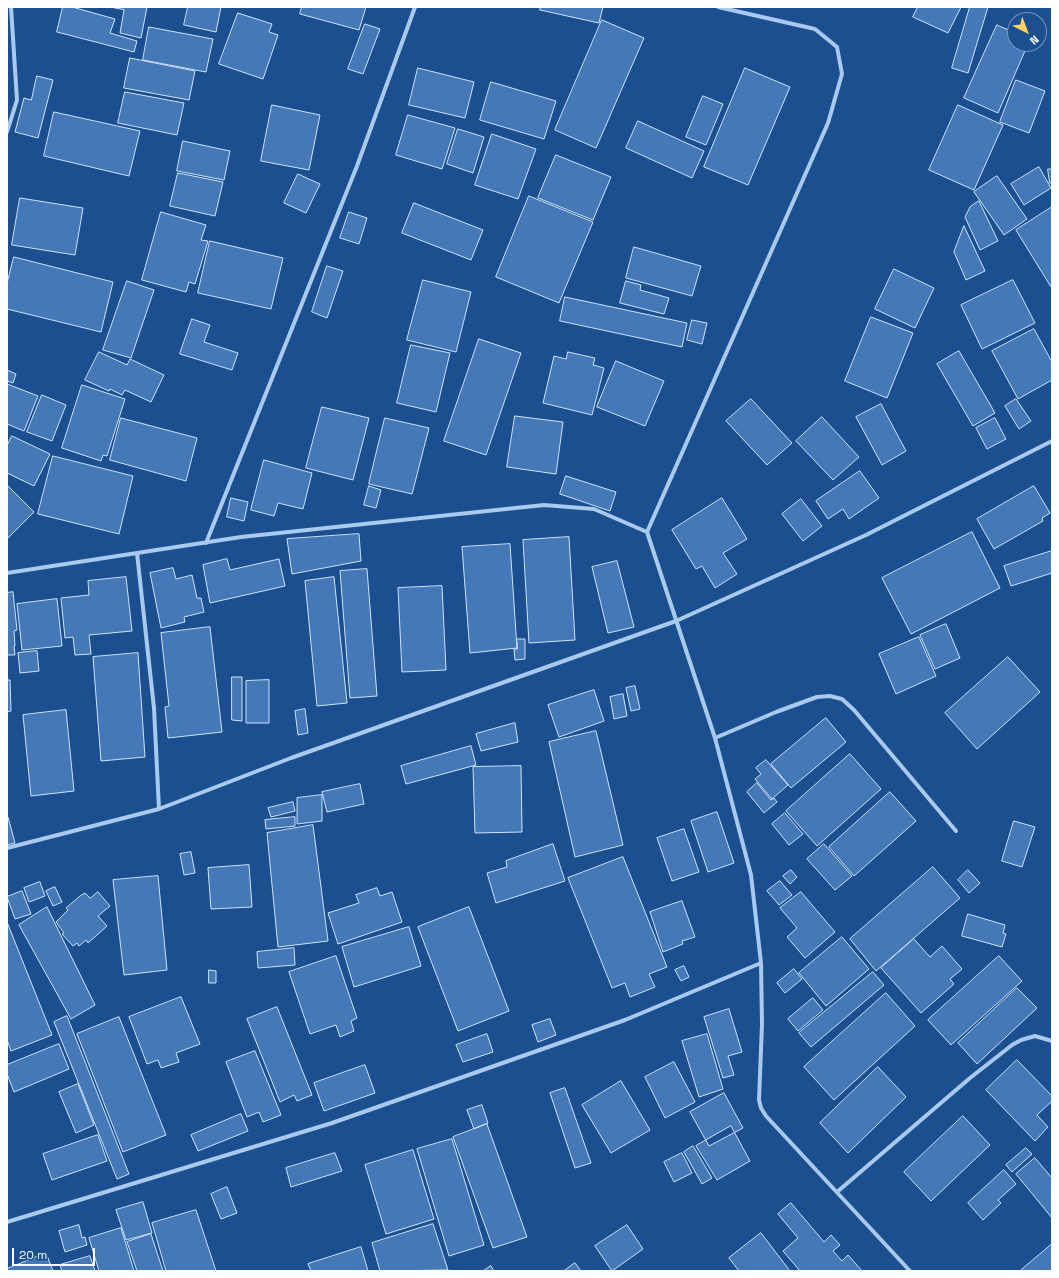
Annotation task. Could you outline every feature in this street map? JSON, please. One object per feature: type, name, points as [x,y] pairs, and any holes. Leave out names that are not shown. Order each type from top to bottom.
[{"type":"street","points":[[7,132],[17,100],[11,7]]},
{"type":"street","points":[[206,543],[358,166],[415,7]]},
{"type":"street","points":[[718,7],[815,29],[837,47],[842,74],[828,123],[646,532],[715,738],[751,875],[761,962],[762,1024],[759,1100],[761,1108],[766,1116],[910,1271]]},
{"type":"street","points":[[7,848],[159,809],[291,758],[676,621],[866,535],[1052,441]]},
{"type":"street","points":[[7,573],[241,537],[544,505],[594,509],[646,532]]},
{"type":"street","points":[[137,553],[154,708],[159,809]]},
{"type":"street","points":[[715,738],[776,712],[817,697],[830,696],[842,699],[854,710],[956,831]]},
{"type":"street","points":[[7,1222],[332,1123],[625,1020],[761,962]]},
{"type":"street","points":[[837,1192],[970,1078],[1012,1045],[1021,1040],[1035,1036],[1052,1041]]},
{"type":"building","points":[[63,7],[72,7],[115,19],[110,33],[137,41],[134,52],[57,32]]},
{"type":"building","points":[[110,7],[147,7],[141,38],[120,33],[124,10]]},
{"type":"building","points":[[188,7],[221,7],[216,32],[184,25]]},
{"type":"building","points":[[302,7],[366,7],[359,30],[300,14]]},
{"type":"building","points":[[541,7],[603,7],[599,23],[540,10]]},
{"type":"building","points":[[918,7],[961,7],[948,33],[913,17]]},
{"type":"building","points":[[970,7],[988,7],[968,73],[952,68]]},
{"type":"building","points":[[238,13],[272,24],[269,32],[278,35],[263,79],[219,64]]},
{"type":"building","points":[[602,20],[644,38],[596,148],[555,130]]},
{"type":"building","points":[[365,24],[380,29],[363,74],[348,69]]},
{"type":"building","points":[[997,25],[1007,29],[1007,52],[1025,52],[998,113],[964,98]]},
{"type":"building","points":[[149,27],[213,39],[206,72],[143,60]]},
{"type":"building","points":[[130,58],[195,71],[189,100],[124,88]]},
{"type":"building","points":[[418,68],[474,82],[465,118],[409,105]]},
{"type":"building","points":[[745,68],[790,87],[748,185],[704,167]]},
{"type":"building","points":[[37,76],[53,80],[38,138],[15,132],[24,98],[31,100]]},
{"type":"building","points":[[1016,80],[1045,91],[1029,133],[1000,122]]},
{"type":"building","points":[[491,82],[556,101],[544,139],[480,120]]},
{"type":"building","points":[[125,92],[184,103],[177,135],[118,123]]},
{"type":"building","points":[[703,96],[723,104],[706,145],[686,137]]},
{"type":"building","points":[[272,105],[320,115],[309,170],[261,161]]},
{"type":"building","points":[[958,105],[1003,125],[974,190],[929,170]]},
{"type":"building","points":[[54,112],[140,131],[129,176],[44,156]]},
{"type":"building","points":[[408,115],[455,128],[442,169],[396,155]]},
{"type":"building","points":[[638,121],[704,151],[692,178],[626,148]]},
{"type":"building","points":[[458,129],[484,137],[473,173],[447,164]]},
{"type":"building","points":[[492,134],[536,149],[518,199],[475,185]]},
{"type":"building","points":[[183,141],[230,151],[224,180],[177,171]]},
{"type":"building","points":[[556,155],[611,177],[593,220],[538,198]]},
{"type":"building","points":[[1039,167],[1051,188],[1024,205],[1011,184]]},
{"type":"building","points":[[1048,169],[1052,169],[1052,183],[1050,183]]},
{"type":"building","points":[[178,173],[223,182],[215,216],[170,206]]},
{"type":"building","points":[[298,174],[320,184],[306,213],[284,203]]},
{"type":"building","points":[[997,176],[1027,219],[1004,235],[974,192]]},
{"type":"building","points":[[529,196],[593,222],[559,303],[496,277]]},
{"type":"building","points":[[20,198],[83,208],[75,255],[12,245]]},
{"type":"building","points":[[979,201],[998,241],[980,250],[965,217],[970,207]]},
{"type":"building","points":[[414,203],[483,230],[471,260],[402,233]]},
{"type":"building","points":[[1052,207],[1052,286],[1051,287],[1016,230]]},
{"type":"building","points":[[161,212],[206,225],[201,240],[208,241],[195,284],[189,282],[186,292],[142,280]]},
{"type":"building","points":[[349,212],[367,218],[359,244],[340,238]]},
{"type":"building","points":[[964,226],[985,271],[966,280],[954,252]]},
{"type":"building","points":[[210,241],[283,258],[271,309],[198,293]]},
{"type":"building","points":[[634,247],[701,266],[692,296],[626,278]]},
{"type":"building","points":[[14,257],[113,282],[101,332],[7,309],[7,284]]},
{"type":"building","points":[[327,266],[343,271],[327,318],[312,312]]},
{"type":"building","points":[[894,269],[934,288],[915,328],[875,309]]},
{"type":"building","points":[[423,280],[471,292],[456,352],[407,340]]},
{"type":"building","points":[[1013,280],[1035,323],[982,349],[961,305]]},
{"type":"building","points":[[127,281],[154,290],[131,358],[103,350]]},
{"type":"building","points":[[626,281],[641,285],[640,290],[669,298],[664,314],[620,303]]},
{"type":"building","points":[[565,297],[687,323],[682,347],[560,321]]},
{"type":"building","points":[[871,317],[913,333],[887,398],[845,381]]},
{"type":"building","points":[[192,319],[210,325],[204,342],[238,353],[232,370],[180,354]]},
{"type":"building","points":[[692,320],[707,323],[702,344],[687,340]]},
{"type":"building","points":[[1034,329],[1052,362],[1052,380],[1018,399],[992,351]]},
{"type":"building","points":[[479,339],[521,353],[486,455],[444,441]]},
{"type":"building","points":[[411,345],[450,353],[436,412],[397,403]]},
{"type":"building","points":[[959,351],[995,413],[973,426],[937,364]]},
{"type":"building","points":[[99,352],[127,365],[130,359],[164,375],[151,402],[125,390],[122,395],[85,380]]},
{"type":"building","points":[[568,352],[595,358],[593,365],[604,368],[592,415],[543,403],[554,356],[566,359]]},
{"type":"building","points":[[616,361],[664,381],[645,426],[597,407]]},
{"type":"building","points":[[7,370],[16,374],[13,383],[7,381]]},
{"type":"building","points":[[7,384],[38,396],[24,431],[7,424]]},
{"type":"building","points":[[82,385],[125,399],[107,456],[103,455],[101,461],[62,448]]},
{"type":"building","points":[[42,395],[66,405],[52,441],[27,432]]},
{"type":"building","points":[[751,399],[792,443],[767,465],[726,421]]},
{"type":"building","points":[[1016,399],[1031,421],[1019,429],[1005,406]]},
{"type":"building","points":[[881,404],[906,451],[882,465],[856,417]]},
{"type":"building","points":[[322,407],[369,418],[353,480],[306,468]]},
{"type":"building","points":[[515,416],[563,422],[556,474],[507,467]]},
{"type":"building","points":[[822,417],[859,457],[833,480],[796,441]]},
{"type":"building","points":[[121,418],[197,438],[186,481],[110,460]]},
{"type":"building","points":[[385,418],[429,428],[412,494],[369,484]]},
{"type":"building","points":[[995,418],[1006,439],[987,449],[976,428]]},
{"type":"building","points":[[12,436],[50,454],[34,486],[7,473],[7,446]]},
{"type":"building","points":[[53,456],[133,476],[119,534],[38,514]]},
{"type":"building","points":[[264,460],[312,473],[303,509],[278,503],[274,516],[251,510]]},
{"type":"building","points":[[860,471],[879,498],[849,519],[843,509],[828,519],[816,501]]},
{"type":"building","points":[[566,476],[616,492],[610,511],[560,494]]},
{"type":"building","points":[[8,486],[34,512],[7,539],[7,487]]},
{"type":"building","points":[[369,486],[381,490],[376,508],[364,505]]},
{"type":"building","points":[[1034,486],[1050,513],[1042,518],[1043,521],[994,549],[977,519]]},
{"type":"building","points":[[231,498],[248,502],[244,521],[227,517]]},
{"type":"building","points":[[722,498],[747,539],[723,553],[737,574],[715,588],[702,566],[696,569],[672,530]]},
{"type":"building","points":[[801,499],[822,526],[803,541],[782,514]]},
{"type":"building","points":[[972,532],[1000,588],[911,634],[882,578]]},
{"type":"building","points":[[359,534],[361,561],[292,574],[287,539]]},
{"type":"building","points":[[569,537],[575,640],[529,643],[523,540]]},
{"type":"building","points":[[510,544],[517,648],[470,653],[462,547]]},
{"type":"building","points":[[1052,551],[1052,573],[1011,586],[1004,566]]},
{"type":"building","points":[[227,559],[230,570],[279,559],[285,586],[210,603],[203,565]]},
{"type":"building","points":[[617,561],[634,627],[608,633],[592,567]]},
{"type":"building","points":[[173,568],[176,579],[192,575],[197,598],[201,598],[204,612],[184,617],[185,622],[161,628],[150,573]]},
{"type":"building","points":[[367,569],[377,696],[350,698],[340,571]]},
{"type":"building","points":[[126,577],[132,631],[89,635],[91,654],[75,655],[73,637],[65,638],[61,598],[89,595],[88,581]]},
{"type":"building","points":[[334,577],[347,703],[317,706],[305,581]]},
{"type":"building","points":[[442,586],[446,670],[402,672],[398,588]]},
{"type":"building","points":[[13,592],[17,630],[14,631],[15,655],[7,655],[7,593]]},
{"type":"building","points":[[57,599],[62,646],[22,650],[17,604]]},
{"type":"building","points":[[946,624],[960,658],[935,669],[920,635]]},
{"type":"building","points":[[210,627],[222,732],[168,738],[165,707],[169,706],[161,633]]},
{"type":"building","points":[[919,637],[936,676],[896,694],[879,654]]},
{"type":"building","points":[[517,639],[525,639],[525,659],[515,660],[514,649],[517,649]]},
{"type":"building","points":[[37,651],[39,671],[20,673],[18,653]]},
{"type":"building","points":[[138,653],[145,757],[101,761],[93,657]]},
{"type":"building","points":[[1008,657],[1040,692],[977,749],[945,713]]},
{"type":"building","points":[[232,677],[242,677],[242,721],[232,720]]},
{"type":"building","points":[[7,680],[10,680],[11,711],[7,712]]},
{"type":"building","points":[[269,680],[269,723],[246,723],[246,681]]},
{"type":"building","points":[[635,686],[640,709],[631,711],[626,688]]},
{"type":"building","points":[[594,690],[604,721],[559,737],[548,705]]},
{"type":"building","points":[[623,694],[627,716],[614,719],[610,697]]},
{"type":"building","points":[[305,709],[308,733],[298,735],[295,711]]},
{"type":"building","points":[[66,710],[74,791],[31,796],[23,715]]},
{"type":"building","points":[[826,718],[846,742],[791,788],[771,764]]},
{"type":"building","points":[[515,723],[518,742],[481,751],[476,734]]},
{"type":"building","points":[[596,731],[623,845],[575,857],[549,742]]},
{"type":"building","points":[[471,746],[476,765],[406,784],[401,766]]},
{"type":"building","points":[[850,754],[881,789],[817,846],[786,811]]},
{"type":"building","points":[[766,760],[788,785],[772,799],[755,779],[761,774],[756,768]]},
{"type":"building","points":[[521,766],[522,832],[475,833],[473,767]]},
{"type":"building","points":[[757,783],[771,800],[774,798],[777,802],[764,813],[747,792]]},
{"type":"building","points":[[360,784],[364,804],[327,812],[322,792]]},
{"type":"building","points":[[890,792],[916,821],[854,876],[829,847]]},
{"type":"building","points":[[322,795],[322,821],[297,824],[297,798]]},
{"type":"building","points":[[293,802],[295,811],[271,817],[268,808]]},
{"type":"building","points":[[717,812],[734,863],[708,872],[691,821]]},
{"type":"building","points":[[785,813],[803,834],[789,845],[772,824]]},
{"type":"building","points":[[7,817],[15,843],[7,845]]},
{"type":"building","points":[[295,817],[295,826],[266,829],[265,820]]},
{"type":"building","points":[[1014,821],[1035,827],[1022,867],[1002,861]]},
{"type":"building","points":[[313,825],[328,941],[278,947],[267,833]]},
{"type":"building","points":[[684,829],[699,872],[672,881],[657,838]]},
{"type":"building","points":[[553,844],[565,881],[496,903],[487,873],[507,867],[506,861]]},
{"type":"building","points":[[824,844],[852,876],[835,890],[807,859]]},
{"type":"building","points":[[191,852],[195,873],[184,875],[180,854]]},
{"type":"building","points":[[623,857],[667,967],[649,974],[655,987],[630,997],[625,983],[612,988],[568,878]]},
{"type":"building","points":[[249,865],[252,907],[211,909],[208,868]]},
{"type":"building","points":[[933,867],[960,898],[876,971],[850,939]]},
{"type":"building","points":[[791,870],[797,877],[790,884],[783,876]]},
{"type":"building","points":[[968,870],[980,883],[969,893],[958,880]]},
{"type":"building","points":[[158,876],[167,970],[124,975],[113,880]]},
{"type":"building","points":[[780,881],[792,895],[779,905],[767,891]]},
{"type":"building","points":[[40,882],[45,896],[29,902],[24,888]]},
{"type":"building","points":[[55,887],[62,902],[53,906],[46,891]]},
{"type":"building","points":[[377,888],[380,896],[392,892],[402,922],[338,944],[328,913],[359,903],[356,895]]},
{"type":"building","points":[[22,891],[31,914],[15,919],[7,897]]},
{"type":"building","points":[[98,892],[110,906],[98,916],[107,926],[88,943],[86,940],[79,946],[77,943],[73,946],[62,934],[64,933],[56,922],[68,910],[66,908],[80,896],[85,893],[90,898]]},
{"type":"building","points":[[801,892],[835,932],[805,958],[787,937],[797,928],[780,908]]},
{"type":"building","points":[[682,901],[695,937],[682,941],[683,944],[663,952],[650,912]]},
{"type":"building","points":[[47,907],[95,1005],[71,1019],[19,925]]},
{"type":"building","points":[[469,907],[509,1011],[458,1031],[418,927]]},
{"type":"building","points":[[968,914],[1005,925],[1003,933],[1006,934],[1002,947],[962,936]]},
{"type":"building","points":[[7,922],[52,1035],[11,1051],[7,1040]]},
{"type":"building","points":[[409,927],[421,966],[354,987],[342,947]]},
{"type":"building","points":[[842,937],[869,969],[826,1006],[799,973]]},
{"type":"building","points":[[914,939],[930,957],[942,946],[962,969],[950,979],[954,984],[921,1013],[881,968]]},
{"type":"building","points":[[294,948],[295,965],[258,968],[257,952]]},
{"type":"building","points":[[336,956],[357,1018],[351,1021],[354,1031],[340,1037],[336,1025],[310,1034],[289,972]]},
{"type":"building","points":[[999,956],[1022,981],[951,1045],[928,1020]]},
{"type":"building","points":[[684,966],[689,977],[681,981],[675,970]]},
{"type":"building","points":[[794,969],[802,979],[785,993],[777,983]]},
{"type":"building","points":[[209,970],[216,971],[216,983],[209,983]]},
{"type":"building","points":[[873,972],[884,985],[811,1047],[799,1033]]},
{"type":"building","points":[[1017,988],[1037,1008],[977,1064],[958,1043]]},
{"type":"building","points":[[886,993],[915,1026],[834,1100],[804,1067]]},
{"type":"building","points":[[181,997],[200,1044],[176,1053],[179,1062],[161,1068],[158,1060],[147,1064],[129,1017]]},
{"type":"building","points":[[813,998],[823,1010],[798,1031],[788,1019]]},
{"type":"building","points":[[277,1007],[312,1095],[297,1101],[294,1095],[280,1102],[247,1019]]},
{"type":"building","points":[[729,1009],[742,1052],[728,1056],[734,1075],[723,1078],[704,1017]]},
{"type":"building","points":[[67,1016],[129,1174],[117,1179],[54,1022]]},
{"type":"building","points":[[119,1017],[166,1135],[123,1152],[77,1034]]},
{"type":"building","points":[[550,1019],[556,1035],[538,1042],[532,1025]]},
{"type":"building","points":[[487,1034],[493,1052],[463,1062],[456,1045]]},
{"type":"building","points":[[707,1034],[723,1089],[699,1097],[682,1041]]},
{"type":"building","points":[[59,1044],[69,1069],[14,1092],[7,1074],[7,1065]]},
{"type":"building","points":[[255,1051],[281,1115],[263,1122],[259,1112],[247,1117],[226,1062]]},
{"type":"building","points":[[1017,1060],[1052,1096],[1052,1101],[1037,1115],[1048,1127],[1035,1141],[986,1090]]},
{"type":"building","points":[[674,1062],[695,1102],[665,1118],[645,1077]]},
{"type":"building","points":[[365,1065],[375,1093],[324,1111],[314,1083]]},
{"type":"building","points":[[878,1067],[906,1097],[848,1153],[820,1123]]},
{"type":"building","points":[[621,1081],[650,1130],[611,1153],[582,1105]]},
{"type":"building","points":[[78,1084],[94,1125],[76,1133],[59,1092]]},
{"type":"building","points":[[565,1088],[591,1163],[575,1168],[550,1093]]},
{"type":"building","points":[[724,1093],[743,1128],[709,1146],[690,1112]]},
{"type":"building","points":[[482,1105],[488,1123],[474,1129],[467,1110]]},
{"type":"building","points":[[241,1114],[248,1131],[198,1151],[191,1135]]},
{"type":"building","points":[[963,1116],[990,1145],[931,1201],[904,1172]]},
{"type":"building","points":[[487,1124],[527,1237],[493,1248],[453,1137]]},
{"type":"building","points":[[731,1126],[750,1161],[717,1180],[696,1146]]},
{"type":"building","points":[[98,1135],[107,1161],[52,1180],[43,1154]]},
{"type":"building","points":[[452,1139],[484,1245],[449,1256],[417,1149]]},
{"type":"building","points":[[693,1146],[712,1178],[702,1184],[684,1152]]},
{"type":"building","points":[[1026,1148],[1032,1154],[1012,1172],[1006,1165]]},
{"type":"building","points":[[413,1150],[434,1219],[386,1234],[365,1165]]},
{"type":"building","points":[[335,1153],[342,1171],[291,1187],[286,1168]]},
{"type":"building","points":[[682,1153],[692,1173],[674,1182],[664,1162]]},
{"type":"building","points":[[1035,1158],[1052,1178],[1052,1218],[1016,1174]]},
{"type":"building","points":[[1004,1170],[1016,1184],[998,1200],[1001,1203],[983,1220],[968,1203]]},
{"type":"building","points":[[227,1187],[237,1213],[221,1219],[211,1194]]},
{"type":"building","points":[[143,1202],[152,1233],[126,1240],[116,1210]]},
{"type":"building","points":[[791,1203],[824,1242],[831,1235],[840,1245],[833,1251],[842,1261],[848,1255],[862,1271],[800,1271],[783,1251],[798,1238],[778,1214]]},
{"type":"building","points":[[196,1210],[216,1271],[166,1271],[152,1223]]},
{"type":"building","points":[[433,1224],[448,1270],[380,1271],[372,1243]]},
{"type":"building","points":[[79,1225],[82,1238],[85,1237],[87,1245],[65,1252],[59,1231]]},
{"type":"building","points":[[627,1225],[643,1249],[612,1271],[595,1246]]},
{"type":"building","points":[[121,1228],[134,1271],[99,1271],[89,1238]]},
{"type":"building","points":[[761,1233],[790,1271],[739,1271],[729,1258]]},
{"type":"building","points":[[151,1234],[163,1271],[137,1271],[127,1242]]},
{"type":"building","points":[[1052,1244],[1052,1271],[1020,1271]]},
{"type":"building","points":[[361,1247],[368,1271],[311,1271],[308,1264]]},
{"type":"building","points":[[46,1253],[53,1271],[7,1271],[7,1269]]},
{"type":"building","points":[[90,1256],[95,1271],[62,1271],[60,1265]]},
{"type":"building","points":[[575,1263],[581,1271],[564,1271]]},
{"type":"building","points":[[491,1266],[494,1271],[483,1271]]}]
